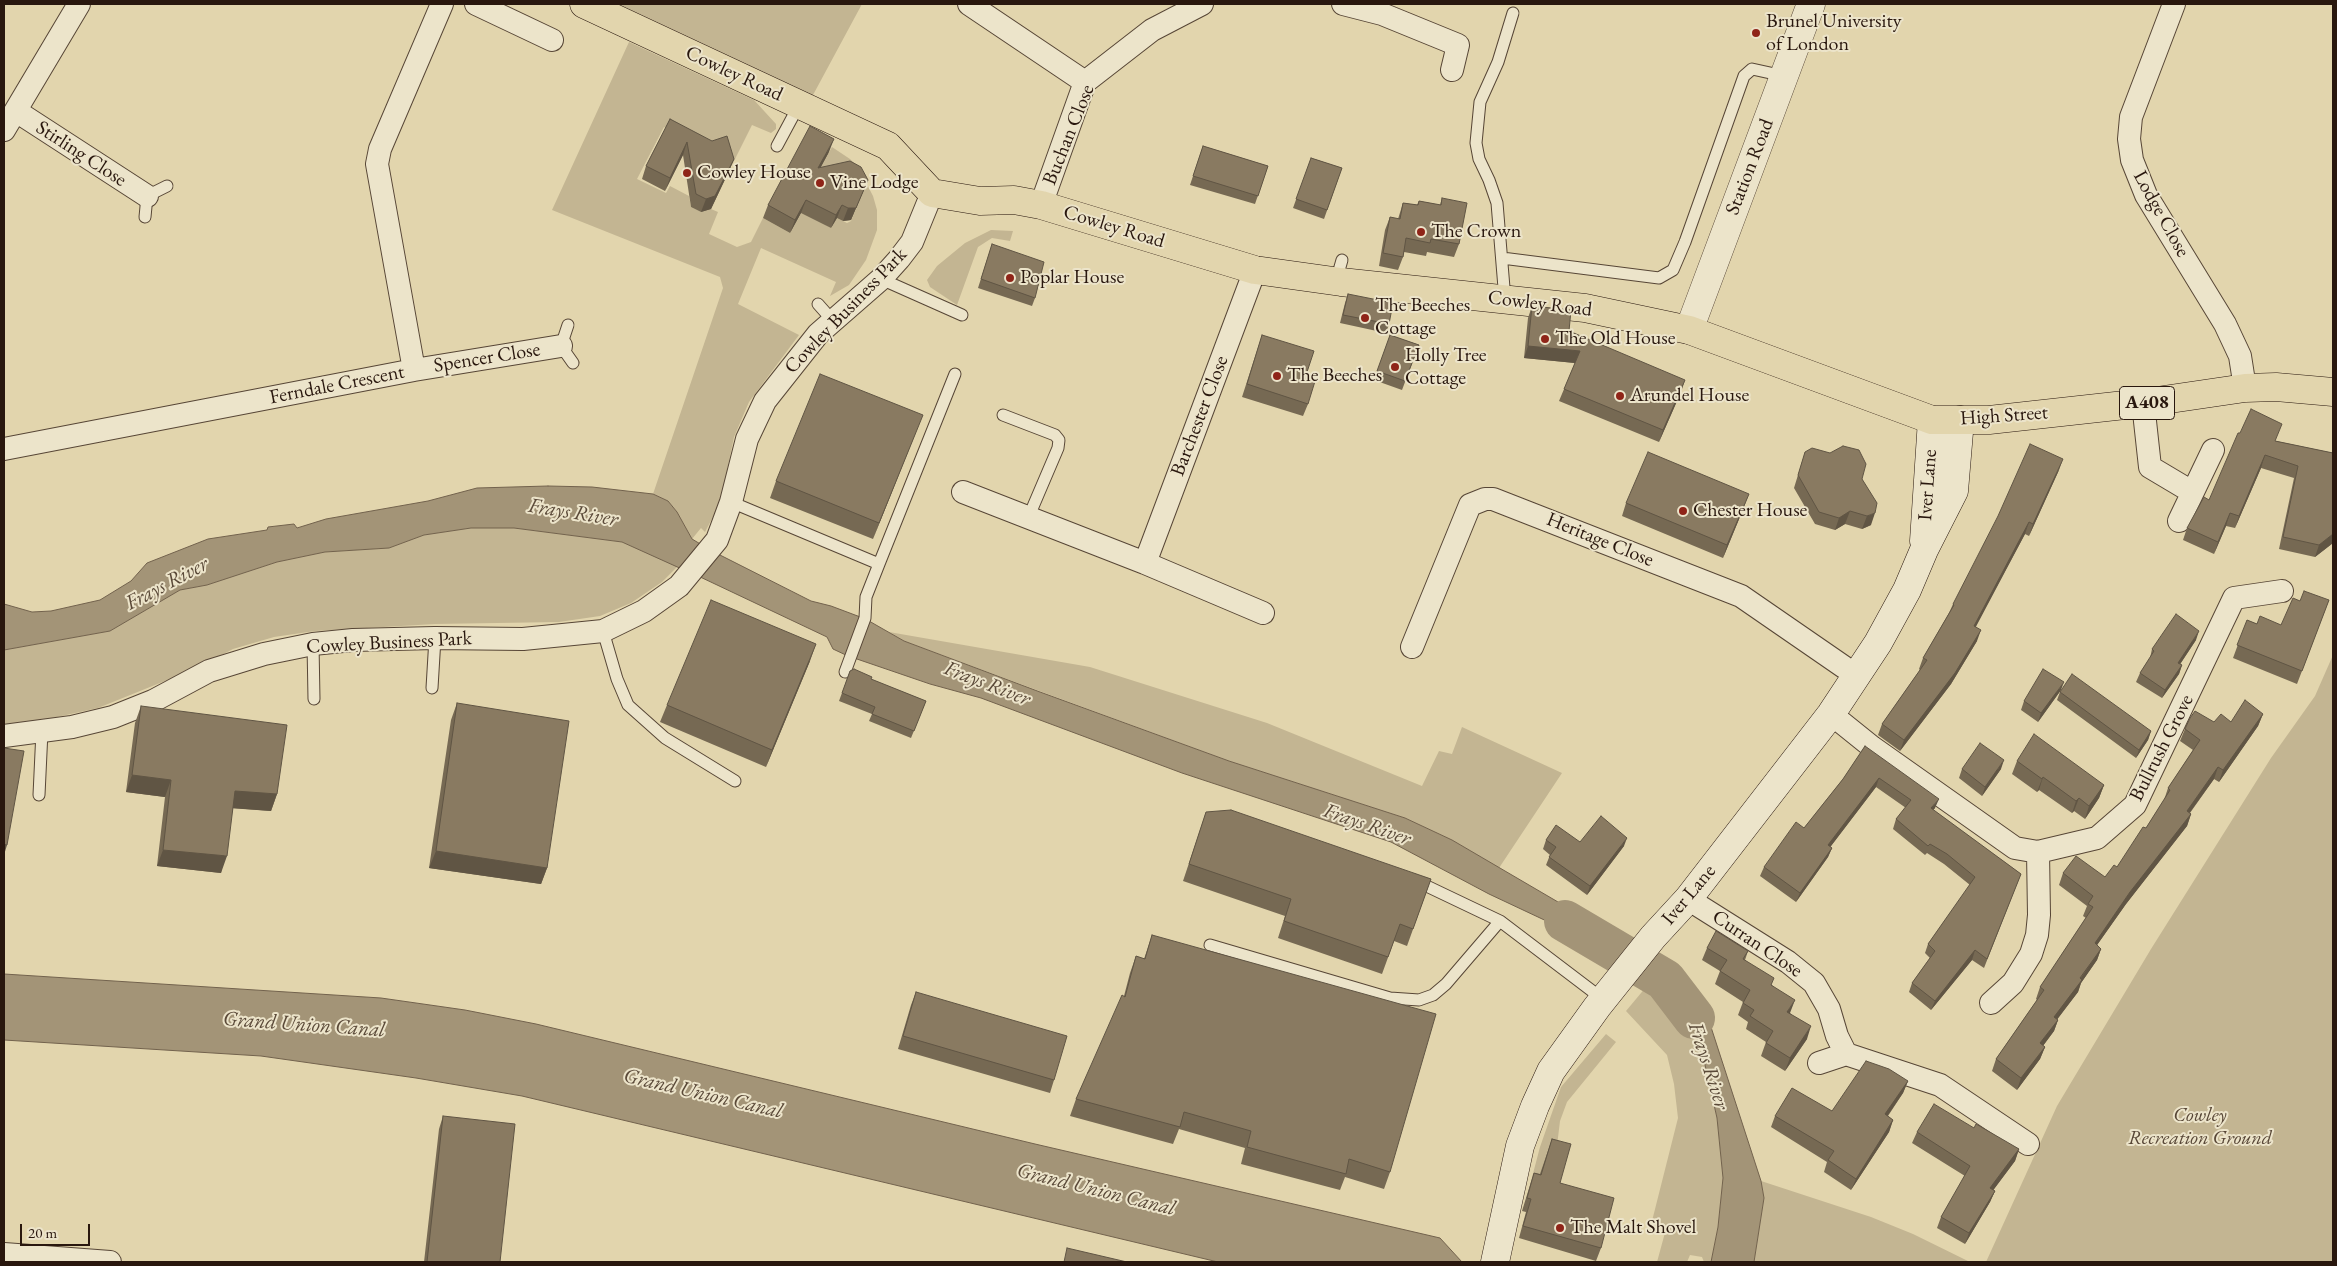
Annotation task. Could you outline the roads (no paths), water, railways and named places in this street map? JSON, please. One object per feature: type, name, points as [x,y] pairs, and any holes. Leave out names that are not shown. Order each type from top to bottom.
[{"type":"main road","name":"Cowley Road","points":[[584,4],[888,146],[932,193],[980,201],[1014,200],[1041,205],[1256,270],[1339,270],[1505,300],[1585,308],[1689,330]]},
{"type":"main road","name":"Station Road","points":[[1689,330],[1811,4]]},
{"type":"main road","name":"High Street","points":[[1689,330],[1932,420],[1988,420],[2143,404],[2245,388],[2292,388],[2333,392]]},
{"type":"main road","name":"Iver Lane","points":[[1924,550],[1926,488],[1932,420]]},
{"type":"main road","name":"Iver Lane","points":[[1495,1260],[1520,1146],[1534,1106],[1551,1071],[1653,937],[1688,900],[1830,714],[1878,643],[1907,590],[1924,550],[1954,491],[1960,420]]},
{"type":"street","points":[[4,130],[79,4]]},
{"type":"street","name":"Ferndale Crescent","points":[[4,449],[414,370],[378,164],[380,150],[442,4]]},
{"type":"street","points":[[476,4],[505,10],[552,40]]},
{"type":"street","name":"Buchan Close","points":[[1041,205],[1085,82],[1152,30],[1200,4]]},
{"type":"street","points":[[1343,4],[1382,14],[1458,45],[1452,70]]},
{"type":"street","name":"Lodge Close","points":[[2174,4],[2131,117],[2129,139],[2132,160],[2146,195],[2225,324],[2240,356],[2245,388]]},
{"type":"street","points":[[983,8],[1085,82]]},
{"type":"street","name":"Stirling Close","points":[[16,111],[146,207]]},
{"type":"street","name":"Cowley Business Park","points":[[4,736],[72,727],[113,716],[153,701],[208,671],[264,654],[313,644],[353,640],[435,638],[523,639],[603,630],[644,611],[684,580],[717,540],[731,502],[747,439],[766,401],[790,368],[833,321],[881,280],[912,242],[932,193]]},
{"type":"street","name":"Barchester Close","points":[[1145,563],[1256,270]]},
{"type":"street","name":"Spencer Close","points":[[414,370],[567,355]]},
{"type":"street","points":[[2143,404],[2150,467],[2192,492]]},
{"type":"street","points":[[2179,521],[2213,450]]},
{"type":"street","points":[[963,492],[1145,563],[1263,613]]},
{"type":"street","name":"Heritage Close","points":[[1412,647],[1470,505],[1493,499],[1741,596],[1856,676]]},
{"type":"street","name":"Bullrush Grove","points":[[1830,714],[1903,770],[2015,848],[2038,852],[2097,838],[2135,805],[2234,598],[2282,591]]},
{"type":"street","points":[[1991,1003],[2013,983],[2031,954],[2037,935],[2039,915],[2038,852]]},
{"type":"street","name":"Curran Close","points":[[1688,900],[1788,962],[1814,983],[1829,1009],[1837,1036],[1846,1054]]},
{"type":"street","points":[[1819,1064],[1846,1054],[1940,1086],[2028,1144]]},
{"type":"street","points":[[4,1254],[63,1260],[110,1262]]},
{"type":"lane","points":[[1505,300],[1497,204],[1479,159],[1476,143],[1480,102],[1498,62],[1513,13]]},
{"type":"lane","points":[[1502,258],[1658,278],[1673,270],[1685,242],[1744,76],[1752,68],[1784,76]]},
{"type":"lane","points":[[777,146],[799,105]]},
{"type":"lane","points":[[146,207],[167,186]]},
{"type":"lane","points":[[881,280],[962,315]]},
{"type":"lane","points":[[818,304],[833,321]]},
{"type":"lane","points":[[567,355],[568,325]]},
{"type":"lane","points":[[845,672],[865,618],[866,597],[955,374]]},
{"type":"lane","points":[[1003,415],[1055,435],[1059,440],[1058,448],[1028,516]]},
{"type":"lane","points":[[731,502],[879,564]]},
{"type":"lane","points":[[603,630],[617,679],[628,705],[665,738],[735,781]]},
{"type":"lane","points":[[432,688],[435,638]]},
{"type":"lane","points":[[313,644],[314,699]]},
{"type":"lane","points":[[39,795],[42,731]]},
{"type":"lane","points":[[1407,877],[1500,921],[1610,992]]},
{"type":"lane","points":[[1210,945],[1390,998],[1419,1000],[1433,995],[1446,984],[1500,921]]},
{"type":"water","points":[[592,487],[653,494],[668,501],[677,512],[692,539],[702,545],[684,570],[622,542],[514,528],[471,528],[424,535],[389,548],[325,552],[277,562],[207,585],[180,590],[110,631],[4,650],[4,604],[32,612],[51,611],[100,600],[131,581],[147,563],[208,539],[267,530],[268,527],[294,524],[297,528],[326,519],[428,501],[477,488]]},
{"type":"water","points":[[714,552],[811,601],[863,618],[848,656],[833,649],[827,637],[696,575]]},
{"type":"water","points":[[869,621],[904,641],[1040,692],[1229,761],[1405,818],[1452,840],[1623,940],[1606,959],[1555,925],[1489,894],[1391,842],[1182,773],[981,698],[930,684],[854,658]]},
{"type":"water","points":[[1667,962],[1699,998],[1710,1024],[1761,1181],[1764,1198],[1754,1262],[1711,1262],[1718,1227],[1723,1178],[1717,1118],[1701,1047],[1693,1030],[1646,987]]},
{"type":"water","name":"Grand Union Canal","points":[[4,974],[381,998],[465,1010],[536,1024],[1035,1144],[1440,1238],[1462,1262],[1218,1262],[522,1096],[416,1078],[261,1056],[4,1040]]},
{"type":"waterway","name":"Frays River","points":[[1565,921],[1665,980],[1694,1018]]},
{"type":"place","name":"Brunel University of London","points":[[1756,33]]},
{"type":"place","name":"Cowley House","points":[[687,173]]},
{"type":"place","name":"Vine Lodge","points":[[820,183]]},
{"type":"place","name":"The Crown","points":[[1421,232]]},
{"type":"place","name":"Poplar House","points":[[1010,278]]},
{"type":"place","name":"The Beeches Cottage","points":[[1365,318]]},
{"type":"place","name":"The Old House","points":[[1545,339]]},
{"type":"place","name":"Holly Tree Cottage","points":[[1395,367]]},
{"type":"place","name":"The Beeches","points":[[1277,376]]},
{"type":"place","name":"Arundel House","points":[[1620,396]]},
{"type":"place","name":"Chester House","points":[[1683,511]]},
{"type":"place","name":"The Malt Shovel","points":[[1560,1228]]},
{"type":"park label","name":"Cowley Recreation Ground","points":[[2200,1128]]}]
